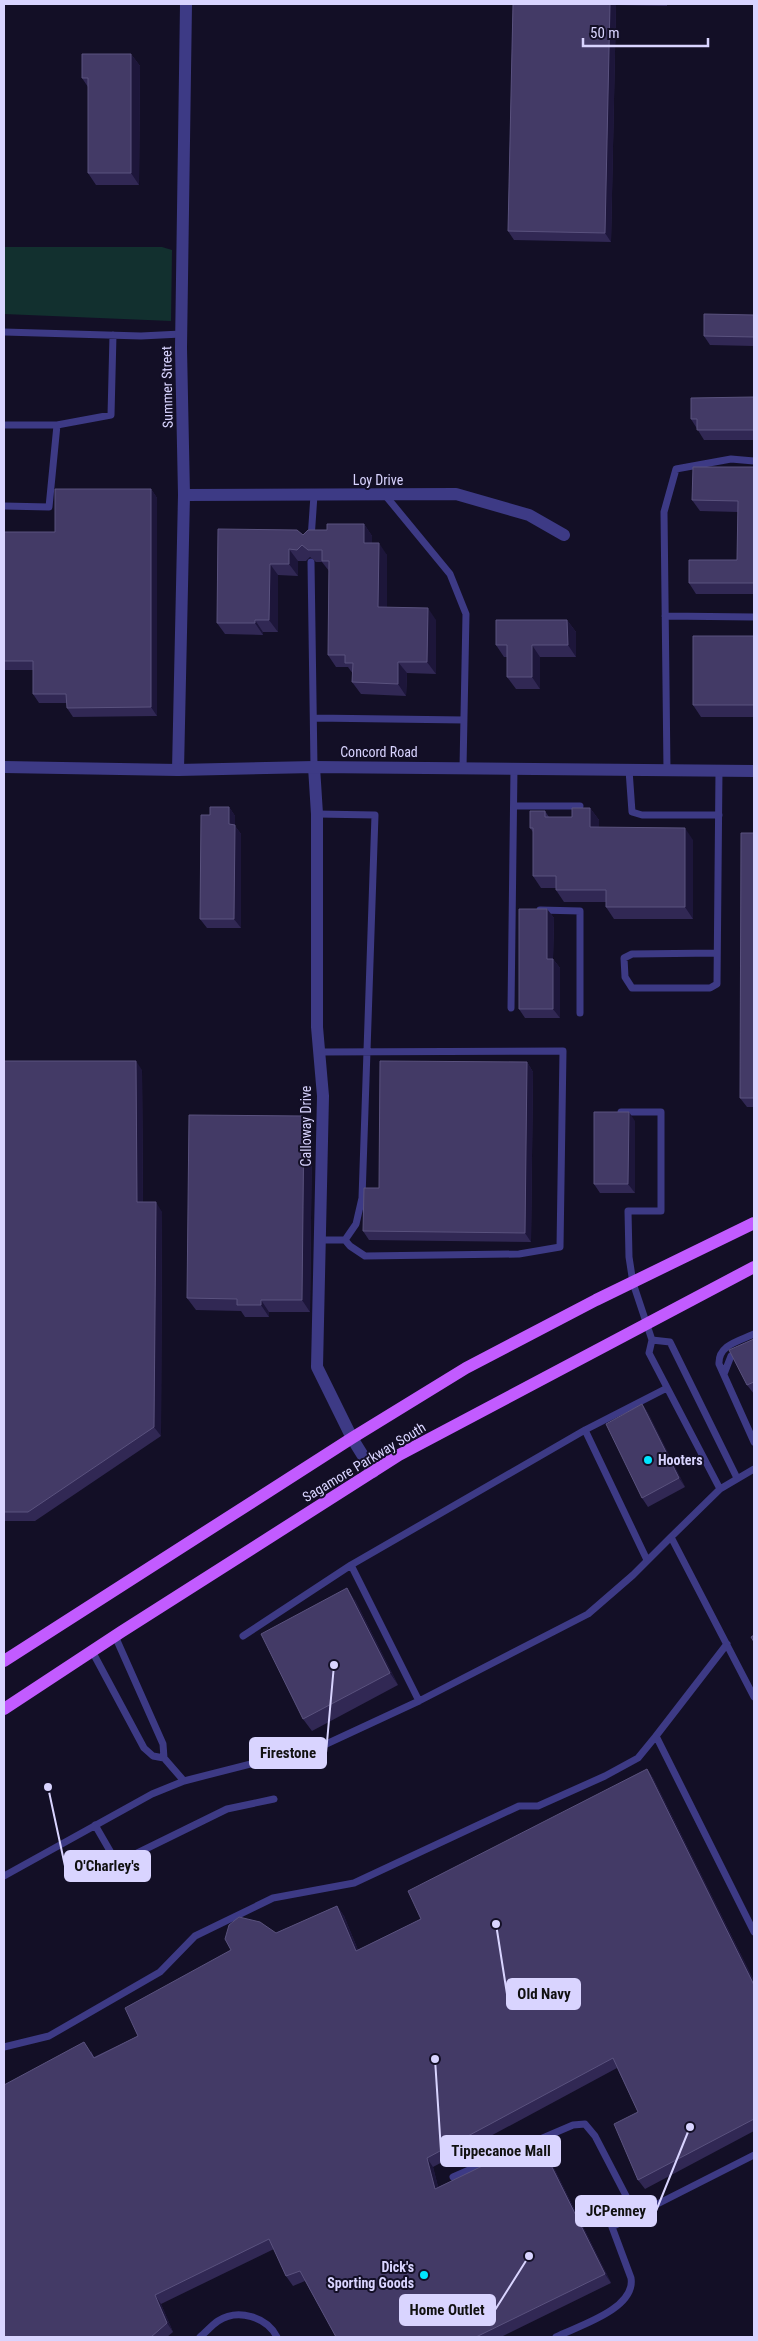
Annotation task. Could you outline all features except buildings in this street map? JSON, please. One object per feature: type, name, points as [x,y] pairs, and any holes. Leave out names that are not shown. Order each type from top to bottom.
[{"type":"main road","name":"Sagamore Parkway South","points":[[4,1660],[352,1438],[466,1368],[754,1223]]},
{"type":"main road","name":"Sagamore Parkway South","points":[[4,1709],[399,1455],[754,1267]]},
{"type":"street","name":"Summer Street","points":[[178,770],[184,495],[181,334],[186,4]]},
{"type":"street","name":"Loy Drive","points":[[184,495],[456,494],[529,515],[564,535]]},
{"type":"street","name":"Concord Road","points":[[4,767],[178,770],[314,767],[754,771]]},
{"type":"street","name":"Calloway Drive","points":[[314,767],[318,814],[317,1027],[323,1096],[317,1366],[352,1438],[374,1472]]},
{"type":"lane","points":[[4,332],[113,335],[181,334]]},
{"type":"lane","points":[[4,425],[57,425],[110,415],[113,335]]},
{"type":"lane","points":[[4,506],[49,507],[57,425]]},
{"type":"lane","points":[[667,770],[664,512],[676,469],[731,459],[754,461]]},
{"type":"lane","points":[[311,542],[314,495]]},
{"type":"lane","points":[[385,495],[450,574],[466,614],[463,768]]},
{"type":"lane","points":[[311,562],[314,767]]},
{"type":"lane","points":[[665,616],[754,617]]},
{"type":"lane","points":[[314,718],[464,720]]},
{"type":"lane","points":[[511,1008],[514,768]]},
{"type":"lane","points":[[630,770],[632,812],[642,815],[719,815]]},
{"type":"lane","points":[[717,953],[632,954],[624,958],[625,977],[632,988],[710,988],[717,984],[719,770]]},
{"type":"lane","points":[[514,806],[580,806]]},
{"type":"lane","points":[[318,814],[375,815],[362,1198],[356,1224],[345,1240]]},
{"type":"lane","points":[[512,909],[522,910]]},
{"type":"lane","points":[[532,910],[580,911],[580,1013]]},
{"type":"lane","points":[[319,1052],[366,1050],[563,1052],[560,1247],[519,1254],[365,1256],[350,1246],[345,1240]]},
{"type":"lane","points":[[609,1113],[661,1112],[661,1211],[628,1211],[629,1257],[633,1283],[645,1324],[652,1340],[649,1353],[720,1489]]},
{"type":"lane","points":[[320,1240],[345,1240]]},
{"type":"lane","points":[[754,1334],[722,1350],[718,1356],[719,1364],[751,1428],[754,1442]]},
{"type":"lane","points":[[652,1340],[670,1342],[737,1478]]},
{"type":"lane","points":[[724,1374],[731,1356],[754,1345]]},
{"type":"lane","points":[[243,1636],[351,1565],[585,1430],[667,1388]]},
{"type":"lane","points":[[585,1430],[647,1560]]},
{"type":"lane","points":[[4,1876],[152,1794],[184,1781],[262,1761],[302,1754],[322,1746],[419,1701],[588,1614],[633,1575],[720,1489],[754,1469]]},
{"type":"lane","points":[[671,1537],[754,1697]]},
{"type":"lane","points":[[351,1565],[419,1701]]},
{"type":"lane","points":[[115,1636],[163,1744],[164,1758],[184,1781]]},
{"type":"lane","points":[[4,2047],[49,2036],[160,1972],[195,1936],[273,1898],[354,1882],[519,1806],[538,1806],[638,1758],[727,1644]]},
{"type":"lane","points":[[92,1651],[144,1748],[153,1756],[164,1758]]},
{"type":"lane","points":[[656,1736],[754,1932]]},
{"type":"lane","points":[[95,1825],[116,1863],[227,1809],[274,1799]]},
{"type":"lane","points":[[453,2177],[573,2125],[585,2124],[595,2136],[636,2215]]},
{"type":"lane","points":[[556,2337],[617,2307],[625,2299],[632,2284],[631,2278],[612,2227],[754,2155]]},
{"type":"lane","points":[[200,2337],[219,2321],[232,2316],[247,2316],[265,2322],[278,2337]]},
{"type":"green space","points":[[4,247],[162,247],[172,250],[171,321],[4,314]]},
{"type":"place","name":"Hooters","points":[[648,1460]]},
{"type":"place","name":"Firestone","points":[[334,1665]]},
{"type":"place","name":"O'Charley's","points":[[48,1787]]},
{"type":"place","name":"Old Navy","points":[[496,1924]]},
{"type":"place","name":"Tippecanoe Mall","points":[[435,2059]]},
{"type":"place","name":"JCPenney","points":[[690,2127]]},
{"type":"place","name":"Home Outlet","points":[[529,2256]]},
{"type":"place","name":"Dick's Sporting Goods","points":[[424,2275]]}]
